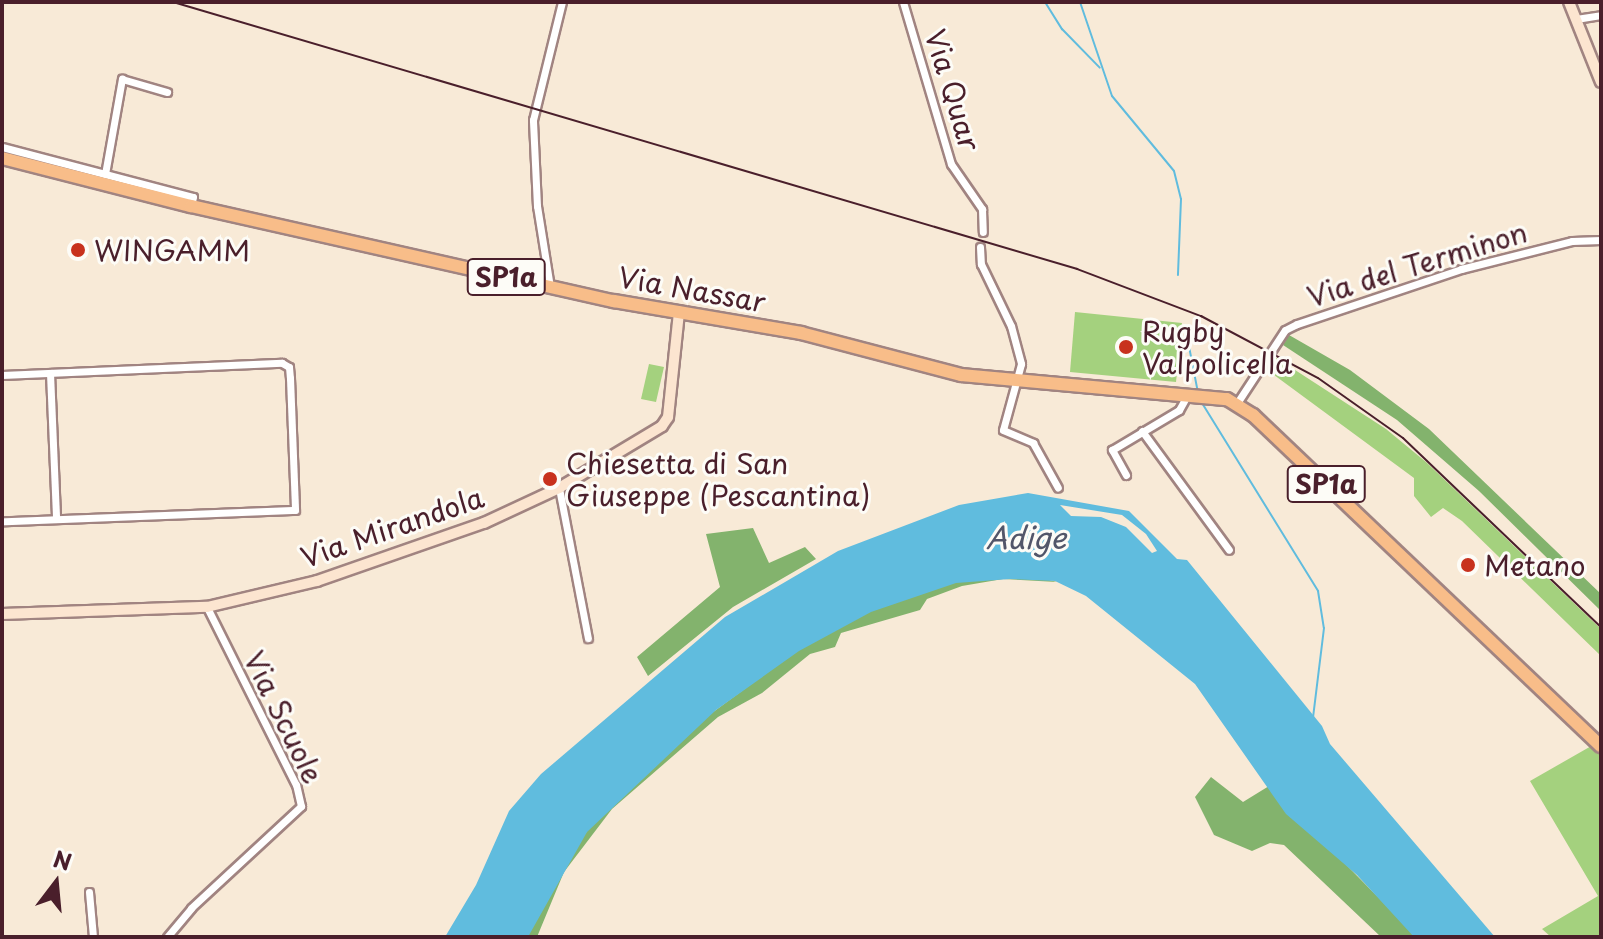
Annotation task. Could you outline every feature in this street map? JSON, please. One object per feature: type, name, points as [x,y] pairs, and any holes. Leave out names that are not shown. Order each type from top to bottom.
[{"type":"main road","name":"Via Nassar","points":[[9,156],[191,206],[550,287],[801,333],[961,375],[1192,392],[1237,403],[1601,746]]},
{"type":"street","points":[[550,287],[537,206],[533,120],[562,2]]},
{"type":"street","name":"Via Quar","points":[[903,2],[951,164],[982,209],[983,232]]},
{"type":"street","points":[[1569,2],[1601,81]]},
{"type":"street","points":[[1576,19],[1601,15]]},
{"type":"street","points":[[105,174],[122,79],[167,92]]},
{"type":"street","name":"Via Nassar","points":[[2,147],[9,156],[105,174],[193,197],[191,206]]},
{"type":"street","name":"Via del Terminon","points":[[1237,403],[1285,330],[1297,324],[1461,269],[1572,241],[1601,240]]},
{"type":"street","points":[[980,247],[981,264],[1014,338],[1021,364],[1014,377],[1003,430],[1033,443],[1058,488]]},
{"type":"street","name":"Via Mirandola","points":[[2,614],[207,607],[317,581],[484,523],[559,488],[662,426],[668,417],[679,312]]},
{"type":"street","points":[[2,375],[282,363],[289,367],[290,378],[295,510],[2,521]]},
{"type":"street","points":[[50,373],[56,519]]},
{"type":"street","points":[[1126,475],[1112,450],[1179,410],[1192,392]]},
{"type":"street","points":[[1142,431],[1229,550]]},
{"type":"street","points":[[559,488],[588,638]]},
{"type":"street","name":"Via Scuole","points":[[167,937],[301,806],[296,785],[207,607]]},
{"type":"street","points":[[89,892],[93,937]]},
{"type":"green space","name":"Rugby Valpolicella","points":[[1075,312],[1182,323],[1176,382],[1070,372]]},
{"type":"green space","points":[[1289,335],[1350,370],[1429,429],[1601,594],[1601,611],[1479,491],[1397,420],[1283,345]]},
{"type":"green space","points":[[1275,357],[1386,429],[1426,462],[1601,629],[1601,656],[1462,521],[1443,508],[1431,517],[1414,496],[1414,478],[1266,369]]},
{"type":"green space","points":[[649,364],[664,367],[656,402],[641,399]]},
{"type":"green space","points":[[753,528],[769,563],[805,547],[816,559],[733,607],[648,676],[637,657],[720,587],[706,534]]},
{"type":"green space","points":[[1003,568],[1057,582],[1003,579],[962,586],[927,599],[920,610],[841,633],[835,647],[810,654],[762,693],[718,717],[612,809],[564,872],[537,937],[527,937],[542,890],[634,770],[848,613]]},
{"type":"green space","points":[[1593,745],[1601,753],[1601,937],[1551,937],[1542,929],[1598,896],[1530,781]]},
{"type":"green space","points":[[1211,777],[1243,802],[1269,786],[1417,937],[1381,937],[1284,845],[1270,843],[1252,851],[1214,835],[1195,797]]},
{"type":"water","name":"Adige","points":[[1028,493],[1129,511],[1177,559],[1187,560],[1322,726],[1330,744],[1495,937],[1414,937],[1357,875],[1286,814],[1195,684],[1086,596],[1055,581],[1010,579],[956,583],[871,612],[799,651],[716,710],[587,832],[528,937],[445,937],[476,885],[509,811],[541,774],[725,617],[838,551],[959,505]],"holes":[[[1060,505],[1122,515],[1146,534],[1157,551],[1152,553],[1126,527],[1101,517],[1071,516]]]},
{"type":"waterway","points":[[1045,2],[1062,29],[1100,68]]},
{"type":"waterway","points":[[1080,2],[1112,96],[1174,171],[1181,199],[1178,275]]},
{"type":"waterway","points":[[1186,331],[1198,393]]},
{"type":"waterway","points":[[1202,403],[1318,591],[1324,628],[1313,717]]},
{"type":"tunnel","points":[[980,247],[983,232]]},
{"type":"railway","points":[[173,2],[1077,269],[1201,316],[1318,378],[1403,438],[1601,627]]},
{"type":"place","name":"WINGAMM","points":[[78,250]]},
{"type":"place","name":"Rugby Valpolicella","points":[[1126,347]]},
{"type":"place","name":"Chiesetta di San Giuseppe (Pescantina)","points":[[550,479]]},
{"type":"place","name":"Metano","points":[[1468,565]]}]
